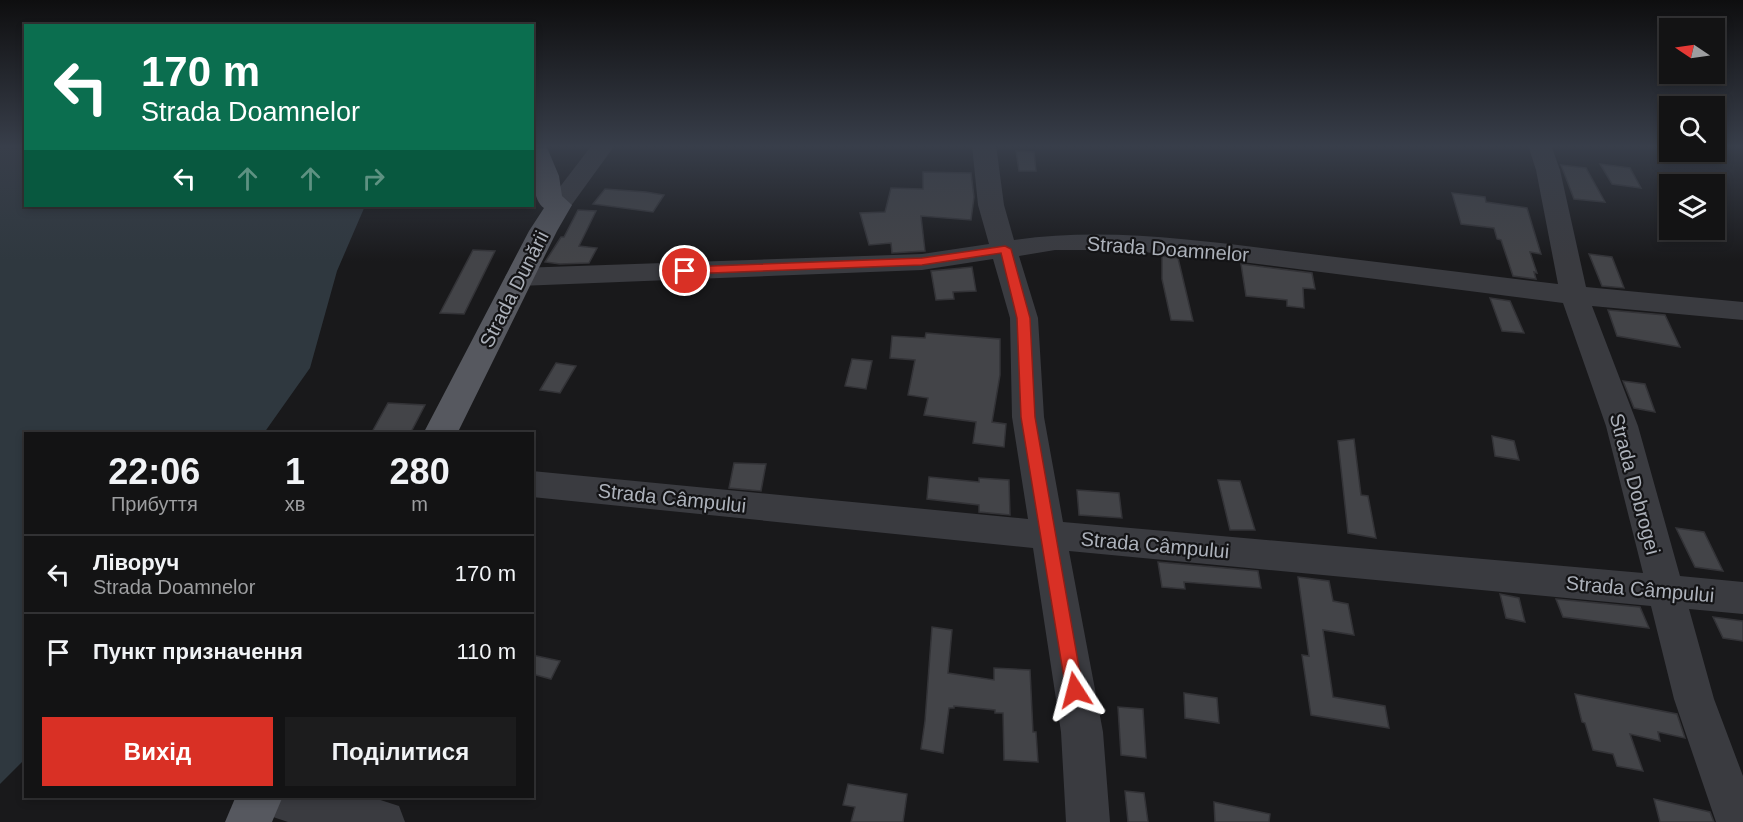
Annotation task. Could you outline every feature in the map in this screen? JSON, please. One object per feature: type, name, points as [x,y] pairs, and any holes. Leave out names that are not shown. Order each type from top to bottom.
[{"type":"main road","points":[[547,183],[550,200],[559,205]]},
{"type":"main road","name":"Strada Dunării","points":[[441,432],[519,277],[559,205]]},
{"type":"main road","points":[[248,822],[259,798]]},
{"type":"street","points":[[559,205],[576,183]]},
{"type":"street","points":[[988,183],[991,205],[1023,318],[1028,417],[1082,732],[1088,822]]},
{"type":"street","name":"Strada Dobrogei","points":[[1551,183],[1574,295],[1622,426],[1694,699],[1738,822]]},
{"type":"street","name":"Strada Doamnelor","points":[[519,277],[922,262],[1055,242],[1123,242],[1234,253],[1574,295],[1743,311]]},
{"type":"street","name":"Strada Câmpului","points":[[534,484],[1048,535],[1743,598]]},
{"type":"street","points":[[279,798],[382,822]]},
{"type":"shaded area","points":[[0,183],[24,183],[24,207],[365,207],[337,271],[310,368],[265,432],[24,432],[24,760],[0,784]]},
{"type":"building","points":[[923,183],[972,183],[974,197],[971,220],[921,216],[925,251],[892,253],[891,243],[869,245],[860,213],[885,212],[891,188],[923,189]]},
{"type":"building","points":[[1568,183],[1595,183],[1605,202],[1574,199]]},
{"type":"building","points":[[1638,183],[1641,188],[1612,184]]},
{"type":"building","points":[[605,189],[664,195],[653,212],[593,204]]},
{"type":"building","points":[[1452,193],[1485,197],[1486,202],[1527,208],[1541,254],[1530,252],[1537,273],[1534,272],[1536,279],[1513,276],[1501,240],[1497,239],[1494,228],[1461,224]]},
{"type":"building","points":[[578,210],[596,211],[579,246],[597,248],[589,263],[545,262],[561,237],[564,237]]},
{"type":"building","points":[[473,250],[495,251],[464,314],[440,313]]},
{"type":"building","points":[[1589,254],[1612,257],[1624,288],[1602,286]]},
{"type":"building","points":[[1162,256],[1178,258],[1193,321],[1171,320],[1162,279]]},
{"type":"building","points":[[1241,264],[1312,273],[1315,289],[1303,288],[1304,308],[1287,306],[1287,300],[1246,296]]},
{"type":"building","points":[[972,267],[976,291],[953,292],[954,299],[936,300],[931,271]]},
{"type":"building","points":[[1490,298],[1510,301],[1524,333],[1502,331]]},
{"type":"building","points":[[1608,310],[1665,315],[1680,347],[1617,336]]},
{"type":"building","points":[[926,333],[1000,339],[1000,375],[992,422],[1006,424],[1004,447],[973,443],[976,422],[924,415],[928,398],[908,395],[915,360],[890,358],[892,336],[925,338]]},
{"type":"building","points":[[852,359],[872,361],[866,389],[845,386]]},
{"type":"building","points":[[556,363],[576,366],[560,393],[540,390]]},
{"type":"building","points":[[1623,381],[1645,384],[1655,412],[1634,408]]},
{"type":"building","points":[[388,403],[425,405],[411,432],[372,432]]},
{"type":"building","points":[[1492,436],[1514,441],[1519,460],[1495,456]]},
{"type":"building","points":[[1354,439],[1361,495],[1368,496],[1376,538],[1348,533],[1338,441]]},
{"type":"building","points":[[734,463],[766,464],[761,491],[729,488]]},
{"type":"building","points":[[929,477],[979,482],[979,478],[1009,480],[1010,515],[979,512],[979,505],[927,499]]},
{"type":"building","points":[[1218,480],[1240,481],[1255,530],[1230,530]]},
{"type":"building","points":[[1077,490],[1119,493],[1122,518],[1079,515]]},
{"type":"building","points":[[1676,528],[1704,532],[1723,571],[1695,567]]},
{"type":"building","points":[[1158,562],[1258,571],[1261,588],[1184,582],[1185,589],[1162,587]]},
{"type":"building","points":[[1298,577],[1329,581],[1333,601],[1348,604],[1354,635],[1323,630],[1333,697],[1385,706],[1389,728],[1311,715],[1302,655],[1309,656]]},
{"type":"building","points":[[1500,594],[1519,598],[1525,622],[1506,618]]},
{"type":"building","points":[[1556,599],[1640,607],[1649,628],[1563,617]]},
{"type":"building","points":[[1713,617],[1743,621],[1743,641],[1723,638]]},
{"type":"building","points":[[932,627],[952,630],[948,673],[994,680],[994,668],[1030,670],[1033,732],[1036,732],[1038,762],[1004,760],[1003,713],[995,713],[995,710],[954,706],[954,708],[949,708],[943,753],[921,749]]},
{"type":"building","points":[[534,655],[560,661],[551,679],[534,675]]},
{"type":"building","points":[[1184,693],[1217,698],[1219,723],[1185,718]]},
{"type":"building","points":[[1575,694],[1677,714],[1685,738],[1658,732],[1660,741],[1630,734],[1643,771],[1617,766],[1613,754],[1593,750],[1585,723],[1582,722]]},
{"type":"building","points":[[1118,707],[1143,709],[1146,758],[1121,755]]},
{"type":"building","points":[[848,784],[907,794],[903,822],[851,822],[855,807],[843,805]]},
{"type":"building","points":[[1125,791],[1144,793],[1148,822],[1128,822]]},
{"type":"building","points":[[1654,799],[1710,812],[1714,822],[1660,822]]},
{"type":"building","points":[[1214,802],[1270,814],[1269,822],[1215,822]]},
{"type":"route","points":[[685,271],[922,262],[1005,249],[1023,318],[1028,417],[1075,690]]}]
